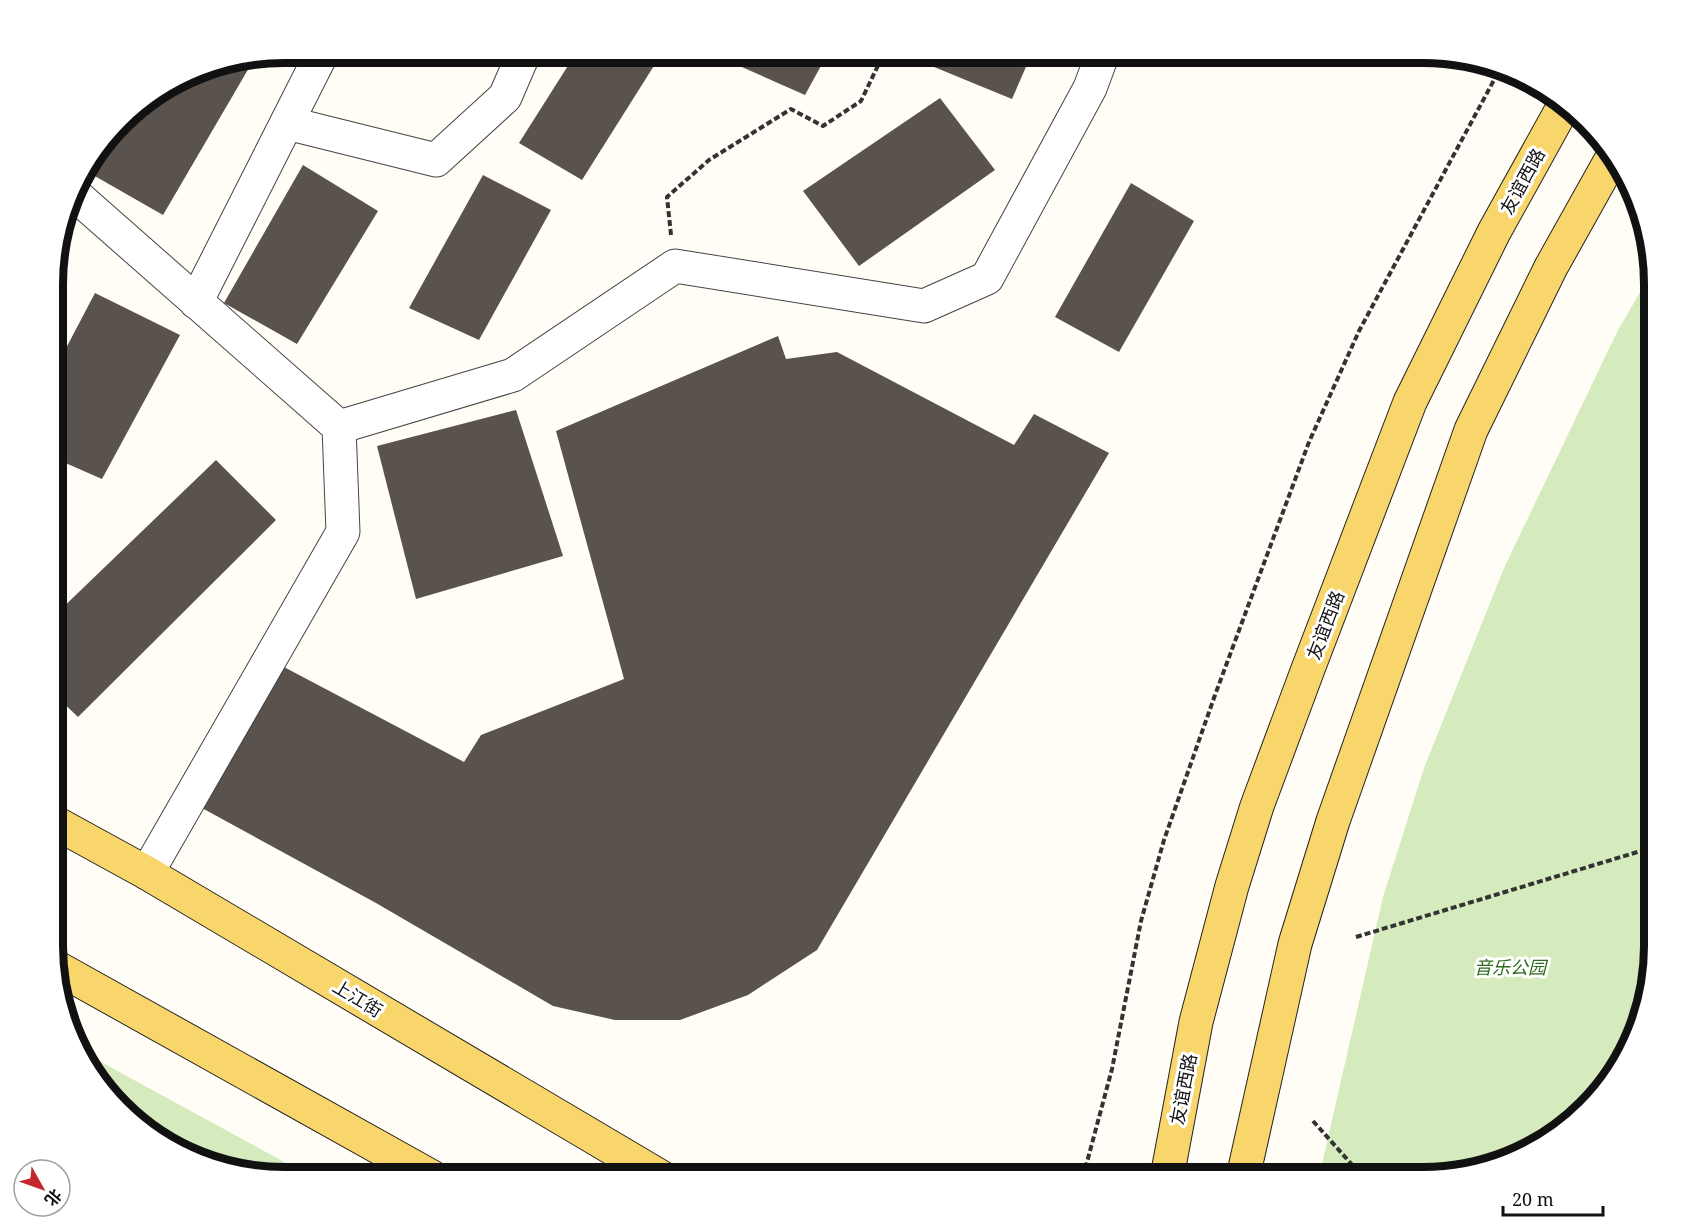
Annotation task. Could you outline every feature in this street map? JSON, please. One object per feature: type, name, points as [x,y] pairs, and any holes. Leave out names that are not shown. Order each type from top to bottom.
[{"type":"main road","name":"友谊西路","points":[[1169,1167],[1196,1022],[1232,886],[1257,806],[1410,402],[1494,232],[1561,111]]},
{"type":"main road","points":[[1245,1167],[1295,944],[1333,821],[1471,430],[1551,267],[1609,164]]},
{"type":"main road","name":"上江街","points":[[63,827],[147,873],[644,1167]]},
{"type":"main road","points":[[65,972],[414,1167]]},
{"type":"main road","points":[[1152,1167],[1179,1111]]},
{"type":"street","points":[[196,302],[317,63]]},
{"type":"street","points":[[287,123],[436,160],[505,97],[520,63]]},
{"type":"street","points":[[339,427],[513,375],[675,266],[924,306],[987,278],[1090,88],[1099,63]]},
{"type":"street","points":[[80,199],[339,427],[343,532],[147,873]]},
{"type":"path","points":[[675,266],[667,197],[709,160],[791,109],[823,126],[861,101],[879,63]]},
{"type":"path","points":[[1086,1167],[1112,1070],[1141,921],[1164,840],[1309,442],[1359,331],[1496,76]]},
{"type":"path","points":[[1356,937],[1644,850]]},
{"type":"path","points":[[1313,1121],[1353,1167]]},
{"type":"green space","name":"音乐公园","points":[[1644,285],[1644,961],[1640,989],[1632,1017],[1614,1057],[1589,1092],[1558,1121],[1521,1144],[1466,1163],[1438,1167],[1321,1167],[1383,897],[1424,768],[1504,568],[1617,332]]},
{"type":"green space","points":[[94,1058],[294,1167],[269,1167],[241,1163],[199,1150],[173,1137],[138,1112],[118,1092]]},
{"type":"building","points":[[570,63],[656,63],[582,180],[519,143]]},
{"type":"building","points":[[733,63],[823,63],[805,95]]},
{"type":"building","points":[[924,63],[1028,63],[1012,99]]},
{"type":"building","points":[[250,66],[163,215],[93,175],[118,138],[161,100],[199,80]]},
{"type":"building","points":[[940,98],[995,170],[859,266],[803,191]]},
{"type":"building","points":[[303,165],[378,211],[297,344],[224,303]]},
{"type":"building","points":[[483,175],[551,210],[479,340],[409,308]]},
{"type":"building","points":[[1131,183],[1194,221],[1119,352],[1055,317]]},
{"type":"building","points":[[95,293],[180,335],[102,479],[63,462],[63,354]]},
{"type":"building","points":[[778,336],[786,359],[837,352],[1014,445],[1034,414],[1109,453],[817,950],[748,995],[680,1020],[615,1020],[553,1006],[376,903],[202,808],[282,666],[464,762],[481,735],[624,679],[556,431]]},
{"type":"building","points":[[516,410],[563,556],[416,599],[377,446]]},
{"type":"building","points":[[216,460],[276,520],[78,717],[63,703],[63,607]]}]
